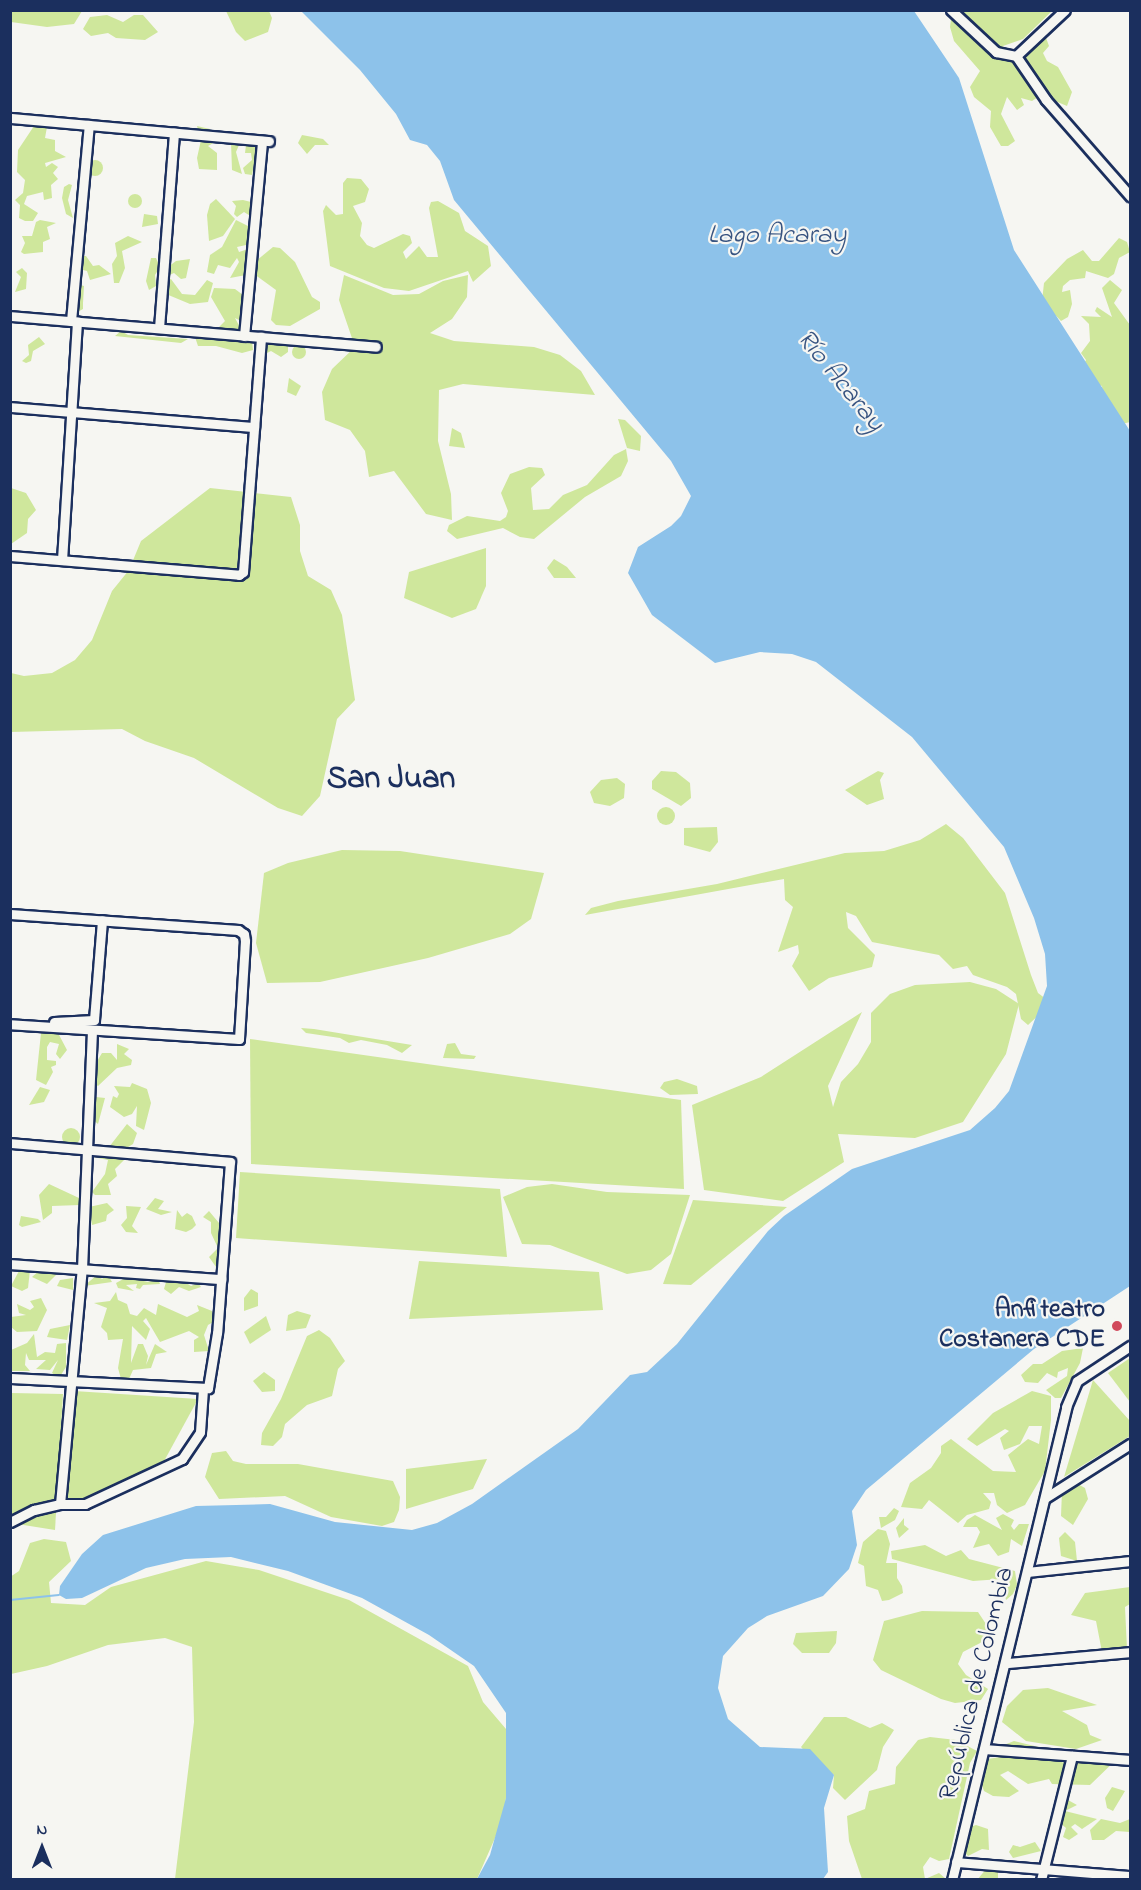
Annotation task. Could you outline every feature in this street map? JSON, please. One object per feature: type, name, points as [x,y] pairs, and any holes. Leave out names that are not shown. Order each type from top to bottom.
[{"type":"street","points":[[951,10],[996,52],[1016,56],[1046,100],[1131,196]]},
{"type":"street","points":[[1016,56],[1065,10]]},
{"type":"street","points":[[10,118],[265,141],[244,336]]},
{"type":"street","points":[[62,560],[74,321],[89,125]]},
{"type":"street","points":[[159,328],[174,133]]},
{"type":"street","points":[[10,316],[376,347]]},
{"type":"street","points":[[10,556],[239,575],[243,572],[261,337]]},
{"type":"street","points":[[10,406],[254,427]]},
{"type":"street","points":[[10,914],[238,930],[244,934],[239,1039],[10,1024]]},
{"type":"street","points":[[27,1026],[34,1022],[94,1020],[102,921]]},
{"type":"street","points":[[60,1504],[69,1383],[82,1269],[93,1031]]},
{"type":"street","points":[[10,1143],[230,1162],[210,1383],[203,1389],[10,1378]]},
{"type":"street","points":[[10,1264],[221,1279]]},
{"type":"street","name":"República de Colombia","points":[[952,1880],[1007,1663],[1066,1407],[1077,1381],[1131,1346]]},
{"type":"street","points":[[10,1522],[34,1510],[60,1504],[85,1504],[189,1453],[200,1432],[203,1389]]},
{"type":"street","points":[[1045,1498],[1131,1444]]},
{"type":"street","points":[[1027,1572],[1131,1562]]},
{"type":"street","points":[[1007,1663],[1131,1652]]},
{"type":"street","points":[[985,1749],[1131,1760]]},
{"type":"street","points":[[1041,1880],[1072,1756]]},
{"type":"street","points":[[956,1862],[1131,1876]]},
{"type":"green space","points":[[82,10],[74,24],[47,27],[11,22],[10,11]]},
{"type":"green space","points":[[226,11],[269,11],[272,18],[268,32],[245,41],[236,32]]},
{"type":"green space","points":[[966,11],[1052,11],[1023,39],[1003,46],[1009,58],[1017,62],[1045,35],[1049,46],[1043,53],[1047,61],[1058,67],[1072,92],[1067,106],[1041,95],[1032,101],[1021,98],[1024,105],[1017,110],[1007,97],[1001,114],[1015,141],[1008,146],[1001,146],[990,127],[991,111],[974,97],[970,87],[980,71],[954,41],[950,27],[951,19]]},
{"type":"green space","points":[[107,15],[123,22],[134,15],[143,15],[158,32],[145,40],[116,38],[108,33],[91,36],[83,29],[90,17]]},
{"type":"green space","points":[[36,123],[47,127],[45,138],[55,140],[55,151],[66,157],[45,163],[46,167],[52,163],[58,167],[53,173],[58,179],[51,185],[52,198],[44,200],[43,192],[27,196],[24,204],[38,213],[33,221],[25,221],[19,218],[20,205],[15,200],[23,193],[25,180],[17,172],[18,150]]},
{"type":"green space","points":[[197,126],[210,129],[215,142],[208,146],[217,153],[217,170],[199,169],[197,158],[201,140]]},
{"type":"green space","points":[[302,135],[323,139],[329,145],[315,145],[307,154],[298,143]]},
{"type":"green space","points":[[231,142],[258,144],[252,175],[245,174],[243,168],[252,160],[251,153],[245,153],[246,145],[239,145],[236,152],[242,174],[232,170]]},
{"type":"green space","points":[[95,160],[101,162],[103,168],[101,174],[95,176],[89,174],[87,168],[89,162]]},
{"type":"green space","points":[[347,178],[361,179],[369,189],[365,202],[353,206],[362,223],[360,236],[367,245],[374,248],[403,234],[410,236],[412,243],[403,252],[406,259],[419,246],[427,257],[438,257],[429,208],[431,202],[438,201],[459,213],[465,231],[488,246],[491,266],[473,282],[468,271],[409,291],[384,288],[330,266],[323,211],[326,205],[336,215],[343,214],[343,183]]},
{"type":"green space","points":[[72,185],[68,200],[73,218],[66,214],[62,198],[64,187]]},
{"type":"green space","points":[[132,194],[138,194],[142,201],[138,208],[132,208],[128,204],[128,198]]},
{"type":"green space","points":[[216,199],[235,219],[223,236],[209,241],[207,215],[210,204]]},
{"type":"green space","points":[[232,201],[251,202],[252,217],[244,212],[237,217],[234,214],[236,206]]},
{"type":"green space","points":[[144,214],[157,216],[158,224],[142,227]]},
{"type":"green space","points":[[40,220],[56,223],[47,227],[50,239],[43,242],[43,252],[24,254],[21,252],[25,243],[22,236],[32,236],[36,222]]},
{"type":"green space","points":[[236,220],[252,228],[246,245],[237,247],[239,252],[248,249],[246,275],[230,278],[239,262],[237,258],[230,268],[218,265],[214,274],[207,272],[210,255],[222,247]]},
{"type":"green space","points":[[128,236],[142,242],[122,251],[125,268],[119,283],[114,283],[112,264],[117,256],[115,243]]},
{"type":"green space","points":[[1119,238],[1127,242],[1130,252],[1119,258],[1114,274],[1108,278],[1086,271],[1085,278],[1070,280],[1063,286],[1062,292],[1070,290],[1072,304],[1068,317],[1061,321],[1042,301],[1044,283],[1067,259],[1083,250],[1092,261],[1099,261]]},
{"type":"green space","points":[[273,247],[280,248],[295,262],[312,297],[320,302],[320,309],[290,326],[276,325],[271,320],[276,290],[254,274],[256,261]]},
{"type":"green space","points":[[80,256],[86,256],[93,266],[99,265],[111,274],[90,280],[87,271],[79,269]]},
{"type":"green space","points":[[151,258],[156,258],[160,267],[155,275],[156,286],[149,290],[146,281]]},
{"type":"green space","points":[[190,259],[186,278],[181,279],[174,273],[165,277],[168,267],[176,261]]},
{"type":"green space","points":[[22,268],[27,273],[26,289],[15,292],[21,277],[16,272]]},
{"type":"green space","points":[[344,275],[393,295],[419,294],[443,281],[468,275],[467,297],[452,319],[430,333],[454,341],[534,347],[560,355],[581,371],[595,395],[463,384],[439,390],[438,441],[451,494],[452,520],[426,514],[394,471],[369,477],[365,451],[350,430],[325,420],[322,392],[332,369],[355,347],[339,300]]},
{"type":"green space","points":[[171,279],[182,294],[195,295],[207,280],[213,283],[208,302],[190,304],[166,294],[165,281]]},
{"type":"green space","points":[[1110,280],[1122,290],[1114,303],[1130,325],[1130,422],[1122,424],[1104,409],[1102,386],[1092,383],[1081,369],[1086,360],[1081,353],[1090,341],[1089,324],[1081,316],[1101,317],[1095,311],[1097,307],[1112,317],[1102,288]]},
{"type":"green space","points":[[77,284],[84,286],[83,309],[74,314]]},
{"type":"green space","points":[[214,288],[235,289],[243,295],[241,321],[235,318],[242,331],[224,331],[219,327],[225,321],[211,297]]},
{"type":"green space","points":[[121,331],[128,335],[188,339],[181,343],[115,336]]},
{"type":"green space","points":[[201,334],[214,340],[252,341],[253,350],[242,353],[216,346],[198,346],[195,337]]},
{"type":"green space","points":[[39,337],[45,344],[33,351],[31,361],[26,363],[22,361],[29,355],[28,345]]},
{"type":"green space","points":[[264,343],[288,346],[288,352],[281,357],[271,351],[263,355]]},
{"type":"green space","points":[[299,345],[304,347],[306,352],[304,357],[299,359],[294,357],[292,352],[294,347]]},
{"type":"green space","points":[[289,378],[301,386],[296,396],[287,392]]},
{"type":"green space","points":[[618,419],[625,420],[641,436],[640,451],[627,448]]},
{"type":"green space","points":[[452,428],[461,433],[465,448],[449,446]]},
{"type":"green space","points":[[626,449],[628,461],[621,476],[585,497],[534,539],[520,537],[503,528],[457,539],[447,531],[449,525],[467,516],[500,521],[506,517],[508,511],[501,493],[510,474],[529,467],[542,468],[545,475],[531,488],[533,510],[549,509],[563,495],[587,485],[614,455]]},
{"type":"green space","points":[[11,488],[26,493],[36,510],[28,519],[27,533],[11,544]]},
{"type":"green space","points":[[210,488],[291,497],[300,525],[300,551],[308,576],[331,590],[342,615],[355,700],[337,719],[320,796],[302,816],[278,808],[194,758],[145,741],[122,729],[11,732],[11,673],[24,676],[52,673],[75,660],[92,640],[112,591],[129,570],[141,541]]},
{"type":"green space","points":[[486,548],[486,586],[476,609],[452,618],[404,598],[409,572]]},
{"type":"green space","points":[[554,559],[567,567],[576,578],[554,578],[547,568]]},
{"type":"green space","points":[[661,771],[676,772],[690,783],[691,798],[681,806],[652,789],[652,781]]},
{"type":"green space","points":[[878,771],[884,773],[880,780],[884,799],[867,805],[845,790]]},
{"type":"green space","points":[[617,778],[625,784],[624,798],[610,806],[594,803],[590,792],[601,780]]},
{"type":"green space","points":[[666,807],[672,810],[675,816],[672,822],[666,825],[660,822],[657,816],[660,810]]},
{"type":"green space","points":[[946,824],[963,838],[1005,893],[1031,975],[1038,993],[1046,999],[1043,1011],[1028,1025],[1021,1019],[1016,994],[1007,987],[973,975],[967,966],[953,969],[939,955],[872,942],[856,916],[846,912],[848,928],[875,955],[872,967],[829,978],[809,991],[792,966],[799,953],[798,945],[778,952],[793,907],[785,900],[784,879],[585,915],[591,908],[618,901],[717,884],[845,853],[884,851],[920,840]]},
{"type":"green space","points":[[717,827],[718,842],[710,852],[684,845],[684,828]]},
{"type":"green space","points":[[342,850],[400,851],[544,873],[531,919],[510,934],[428,958],[320,982],[267,983],[256,943],[264,873],[288,863]]},
{"type":"green space","points":[[970,982],[996,989],[1019,1004],[1006,1054],[963,1122],[915,1138],[838,1134],[844,1162],[783,1201],[704,1190],[692,1105],[761,1077],[862,1012],[828,1086],[833,1107],[841,1082],[858,1064],[871,1042],[871,1013],[890,994],[915,985]]},
{"type":"green space","points":[[301,1028],[412,1045],[402,1053],[387,1045],[361,1040],[349,1043],[340,1038],[306,1033]]},
{"type":"green space","points":[[41,1033],[58,1033],[67,1050],[60,1059],[56,1054],[59,1044],[50,1042],[47,1047],[47,1060],[56,1061],[56,1065],[51,1067],[53,1072],[46,1085],[36,1080]]},
{"type":"green space","points":[[250,1039],[681,1100],[684,1189],[251,1164]]},
{"type":"green space","points":[[455,1043],[461,1054],[476,1056],[474,1059],[443,1058],[447,1044]]},
{"type":"green space","points":[[117,1044],[129,1049],[124,1054],[132,1060],[131,1065],[117,1068],[98,1086],[94,1083],[96,1063],[102,1053],[111,1053],[117,1060]]},
{"type":"green space","points":[[677,1079],[697,1086],[698,1094],[670,1095],[660,1088],[664,1082]]},
{"type":"green space","points":[[132,1083],[147,1089],[151,1103],[144,1130],[136,1126],[137,1106],[132,1114],[124,1117],[110,1107],[113,1096],[117,1098],[119,1094],[114,1086],[130,1087]]},
{"type":"green space","points":[[40,1087],[50,1090],[44,1102],[29,1105]]},
{"type":"green space","points":[[96,1097],[105,1098],[98,1124],[92,1119]]},
{"type":"green space","points":[[127,1124],[137,1133],[133,1144],[125,1149],[129,1155],[115,1169],[117,1176],[108,1184],[111,1195],[95,1195],[92,1192],[105,1174],[108,1160],[93,1157],[91,1152],[109,1147]]},
{"type":"green space","points":[[71,1128],[79,1133],[80,1137],[75,1145],[71,1146],[63,1141],[62,1137],[67,1129]]},
{"type":"green space","points":[[240,1172],[500,1189],[507,1257],[236,1238]]},
{"type":"green space","points":[[49,1184],[79,1198],[80,1205],[52,1206],[52,1213],[43,1220],[39,1195]]},
{"type":"green space","points":[[552,1184],[607,1192],[690,1195],[671,1254],[651,1270],[627,1274],[550,1245],[522,1244],[503,1197],[527,1187]]},
{"type":"green space","points":[[155,1198],[164,1201],[158,1209],[172,1212],[161,1215],[146,1209]]},
{"type":"green space","points":[[693,1200],[787,1207],[691,1285],[663,1284]]},
{"type":"green space","points":[[107,1203],[114,1210],[107,1215],[106,1221],[92,1225],[89,1207]]},
{"type":"green space","points":[[126,1206],[141,1207],[132,1226],[138,1233],[126,1232],[121,1225],[127,1218]]},
{"type":"green space","points":[[177,1210],[182,1217],[187,1213],[192,1216],[196,1225],[192,1229],[186,1232],[175,1229]]},
{"type":"green space","points":[[209,1211],[219,1223],[223,1221],[230,1242],[228,1264],[221,1274],[209,1257],[218,1248],[211,1233],[211,1222],[203,1217]]},
{"type":"green space","points":[[21,1216],[38,1219],[41,1222],[22,1227],[19,1225]]},
{"type":"green space","points":[[419,1261],[599,1272],[603,1310],[409,1319]]},
{"type":"green space","points":[[20,1269],[30,1270],[28,1288],[22,1291],[11,1286]]},
{"type":"green space","points":[[40,1270],[61,1270],[47,1284],[32,1277]]},
{"type":"green space","points":[[97,1275],[102,1279],[108,1275],[112,1282],[84,1286]]},
{"type":"green space","points":[[127,1277],[148,1282],[158,1279],[160,1284],[143,1285],[140,1289],[136,1288],[137,1284],[126,1285],[134,1291],[118,1288],[116,1283]]},
{"type":"green space","points":[[73,1278],[73,1290],[57,1286],[60,1280]]},
{"type":"green space","points":[[166,1282],[185,1282],[191,1286],[198,1283],[201,1287],[189,1291],[179,1287],[171,1294],[164,1289]]},
{"type":"green space","points":[[251,1289],[258,1293],[258,1306],[244,1311],[244,1298]]},
{"type":"green space","points":[[116,1292],[118,1300],[127,1304],[130,1314],[137,1316],[144,1308],[156,1315],[158,1304],[187,1317],[199,1311],[197,1305],[212,1311],[215,1321],[208,1325],[204,1335],[209,1351],[194,1352],[194,1340],[199,1337],[189,1331],[160,1342],[146,1318],[143,1321],[150,1329],[146,1340],[132,1326],[131,1363],[138,1344],[143,1344],[148,1356],[146,1365],[155,1344],[167,1352],[156,1354],[151,1368],[133,1370],[129,1379],[121,1379],[118,1368],[123,1339],[108,1340],[107,1333],[101,1327],[107,1308],[94,1303],[110,1301]]},
{"type":"green space","points":[[41,1298],[47,1310],[37,1331],[17,1332],[11,1327],[11,1317],[26,1315],[19,1313],[17,1304],[30,1310],[34,1307],[30,1301]]},
{"type":"green space","points":[[297,1311],[311,1315],[306,1328],[286,1331],[288,1315]]},
{"type":"green space","points":[[266,1316],[271,1330],[250,1344],[244,1332]]},
{"type":"green space","points":[[70,1325],[67,1340],[47,1337],[50,1329]]},
{"type":"green space","points":[[319,1330],[330,1338],[345,1361],[338,1369],[332,1396],[307,1405],[285,1424],[282,1437],[273,1446],[261,1445],[262,1433],[281,1399],[307,1336]]},
{"type":"green space","points":[[34,1334],[37,1357],[45,1352],[55,1353],[57,1344],[66,1343],[66,1367],[59,1378],[52,1373],[58,1360],[50,1370],[36,1369],[46,1360],[29,1360],[26,1353],[25,1365],[30,1371],[11,1371],[11,1350],[27,1343]]},
{"type":"green space","points":[[1083,1348],[1080,1363],[1061,1398],[1055,1398],[1046,1390],[1067,1376],[1068,1368],[1058,1372],[1057,1378],[1047,1373],[1038,1383],[1025,1382],[1021,1375],[1033,1364],[1042,1364],[1062,1351]]},
{"type":"green space","points":[[1130,1358],[1130,1402],[1108,1373]]},
{"type":"green space","points":[[264,1372],[275,1380],[275,1391],[262,1392],[253,1381]]},
{"type":"green space","points":[[1093,1380],[1130,1421],[1130,1436],[1064,1477]]},
{"type":"green space","points":[[74,1391],[198,1399],[163,1463],[65,1508]]},
{"type":"green space","points":[[1032,1391],[1051,1396],[1051,1420],[1045,1471],[1025,1505],[1007,1513],[997,1505],[994,1493],[983,1493],[991,1502],[989,1509],[967,1515],[958,1523],[929,1500],[922,1509],[901,1507],[910,1483],[931,1468],[941,1453],[941,1446],[951,1439],[993,1471],[1016,1472],[1008,1455],[1028,1439],[1039,1444],[1042,1426],[1029,1426],[1020,1444],[1004,1450],[1000,1438],[1009,1431],[1005,1429],[977,1446],[967,1439],[993,1413]]},
{"type":"green space","points":[[11,1393],[63,1394],[55,1530],[11,1523]]},
{"type":"green space","points":[[226,1451],[233,1461],[246,1464],[298,1464],[393,1481],[400,1497],[399,1510],[394,1522],[382,1526],[331,1517],[285,1496],[219,1499],[205,1477],[212,1453]]},
{"type":"green space","points":[[487,1459],[473,1489],[406,1509],[406,1469]]},
{"type":"green space","points":[[1076,1483],[1085,1488],[1088,1499],[1073,1525],[1061,1516],[1062,1491]]},
{"type":"green space","points":[[894,1508],[899,1511],[895,1520],[881,1528],[879,1517],[886,1517]]},
{"type":"green space","points":[[1003,1514],[1014,1520],[1011,1526],[1014,1530],[1019,1524],[1029,1524],[1022,1546],[1011,1539],[1009,1552],[998,1556],[989,1544],[973,1548],[980,1532],[977,1527],[963,1527],[967,1520],[975,1515],[1002,1530],[996,1518]]},
{"type":"green space","points":[[904,1518],[904,1525],[909,1529],[899,1538],[896,1528]]},
{"type":"green space","points":[[878,1529],[886,1531],[890,1544],[886,1563],[897,1563],[897,1578],[903,1593],[882,1601],[878,1590],[866,1586],[864,1566],[858,1563],[863,1542]]},
{"type":"green space","points":[[1065,1532],[1075,1542],[1077,1561],[1061,1556],[1059,1538]]},
{"type":"green space","points":[[44,1539],[66,1542],[71,1561],[49,1582],[51,1603],[85,1605],[111,1587],[206,1561],[259,1570],[349,1600],[468,1666],[483,1702],[506,1729],[506,1798],[502,1822],[477,1879],[175,1879],[194,1722],[192,1647],[165,1638],[108,1645],[47,1666],[11,1674],[10,1577],[19,1571],[30,1543]]},
{"type":"green space","points":[[925,1545],[946,1556],[961,1550],[969,1559],[1015,1571],[1017,1585],[1013,1594],[1006,1600],[1001,1579],[973,1581],[892,1559],[891,1551]]},
{"type":"green space","points":[[1130,1587],[1130,1604],[1125,1607],[1127,1649],[1102,1652],[1096,1621],[1071,1615],[1085,1593]]},
{"type":"green space","points":[[922,1611],[978,1612],[988,1627],[984,1641],[963,1652],[958,1664],[966,1675],[988,1689],[981,1700],[955,1703],[941,1699],[881,1670],[873,1660],[884,1621]]},
{"type":"green space","points":[[837,1631],[836,1643],[829,1653],[802,1653],[793,1644],[796,1633]]},
{"type":"green space","points":[[1048,1688],[1097,1705],[1062,1711],[1087,1725],[1090,1735],[1102,1740],[1076,1749],[1026,1741],[1002,1722],[1007,1706],[1023,1690]]},
{"type":"green space","points":[[824,1717],[846,1717],[870,1728],[882,1723],[894,1730],[883,1747],[877,1770],[845,1800],[833,1788],[834,1775],[821,1769],[801,1747]]},
{"type":"green space","points":[[930,1737],[956,1740],[977,1751],[970,1763],[949,1859],[939,1861],[930,1857],[923,1867],[925,1879],[862,1879],[849,1841],[847,1816],[865,1809],[869,1791],[895,1784],[896,1767],[918,1740]]},
{"type":"green space","points":[[1014,1741],[1051,1750],[1063,1763],[1063,1750],[1120,1756],[1090,1785],[1052,1784],[1049,1779],[1028,1784],[1008,1771],[1000,1775],[1019,1791],[1009,1797],[993,1796],[984,1791],[981,1782],[987,1759],[1001,1757],[1004,1745]]},
{"type":"green space","points":[[1068,1787],[1071,1791],[1068,1800],[1077,1805],[1065,1811],[1097,1819],[1082,1829],[1075,1824],[1071,1827],[1078,1834],[1069,1840],[1063,1837],[1066,1828],[1052,1816]]},
{"type":"green space","points":[[1112,1787],[1125,1791],[1113,1811],[1107,1808],[1105,1798]]},
{"type":"green space","points":[[1101,1819],[1120,1823],[1130,1819],[1130,1832],[1116,1831],[1104,1840],[1092,1840],[1090,1830]]},
{"type":"green space","points":[[976,1825],[988,1829],[989,1850],[982,1849],[968,1856],[963,1850],[969,1838],[967,1828]]},
{"type":"green space","points":[[1035,1842],[1041,1851],[1013,1858],[1009,1852],[1013,1845],[1020,1847]]},
{"type":"green space","points":[[987,1868],[998,1872],[998,1879],[977,1880]]},
{"type":"green space","points":[[939,1873],[946,1879],[925,1879]]},
{"type":"water","name":"Lago Acaray","points":[[301,11],[914,11],[959,78],[1014,250],[1130,431],[1130,1286],[1034,1349],[866,1490],[852,1511],[857,1545],[849,1569],[823,1596],[767,1616],[748,1628],[723,1656],[718,1688],[728,1719],[760,1747],[810,1749],[834,1775],[824,1808],[828,1872],[823,1879],[477,1879],[490,1855],[506,1798],[506,1713],[474,1666],[429,1635],[362,1598],[288,1571],[231,1557],[185,1559],[146,1568],[82,1598],[66,1599],[59,1595],[60,1586],[82,1554],[103,1535],[196,1506],[270,1504],[335,1522],[412,1530],[437,1523],[472,1504],[578,1429],[630,1375],[647,1372],[677,1344],[768,1231],[784,1216],[852,1169],[970,1130],[995,1108],[1009,1091],[1047,986],[1045,954],[1034,918],[1004,847],[912,737],[816,662],[792,654],[760,652],[715,663],[652,615],[628,573],[638,547],[671,526],[681,516],[691,496],[671,461],[454,200],[440,161],[427,145],[410,140],[396,114],[360,70]]},
{"type":"waterway","points":[[10,1600],[59,1595]]},
{"type":"place","name":"Anfiteatro Costanera CDE","points":[[1117,1326]]},
{"type":"district","name":"San Juan","points":[[391,780]]},
{"type":"water label","name":"Río Acaray","points":[[840,381]]}]
